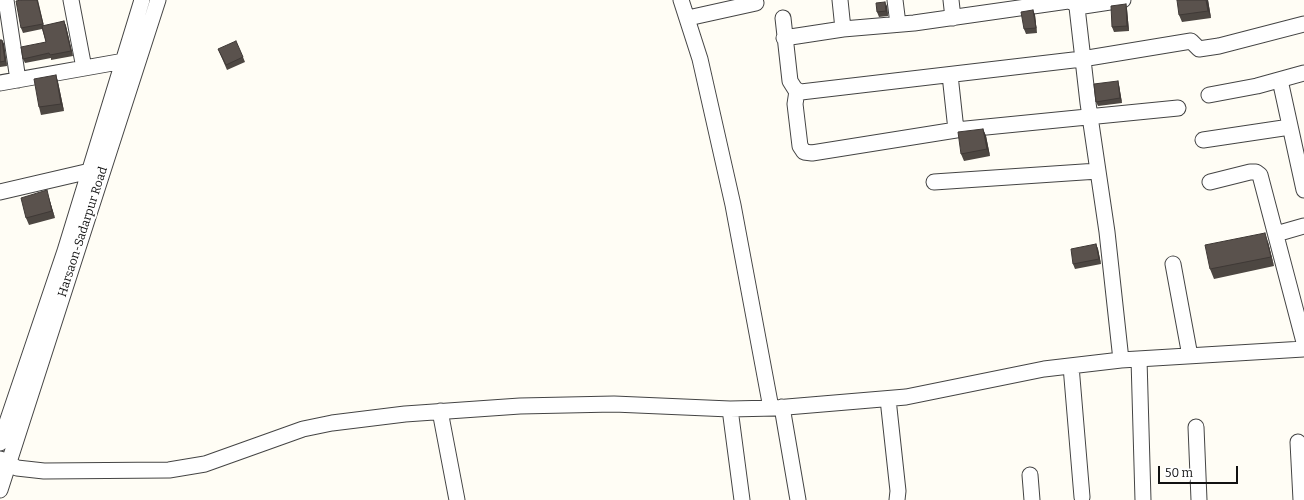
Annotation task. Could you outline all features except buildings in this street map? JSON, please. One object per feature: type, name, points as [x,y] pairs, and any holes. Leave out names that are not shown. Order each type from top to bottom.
[{"type":"street","points":[[71,0],[84,68]]},
{"type":"street","name":"Harsaon-Sadarpur Road","points":[[0,443],[65,251],[142,0]]},
{"type":"street","name":"Harsaon-Sadarpur Road","points":[[0,490],[4,461],[158,0]]},
{"type":"street","points":[[681,0],[700,59],[776,407],[798,500]]},
{"type":"street","points":[[840,0],[843,29]]},
{"type":"street","points":[[895,0],[898,24]]},
{"type":"street","points":[[951,0],[953,18]]},
{"type":"street","points":[[784,38],[843,29],[953,18],[1003,5],[1068,1],[1075,3],[1123,0]]},
{"type":"street","points":[[688,18],[756,3]]},
{"type":"street","points":[[1075,3],[1098,171],[1121,360]]},
{"type":"street","points":[[4,6],[18,80]]},
{"type":"street","points":[[783,18],[784,38],[790,81],[792,87],[797,91],[1082,59],[1191,41],[1199,49],[1219,46],[1304,24]]},
{"type":"street","points":[[0,83],[124,61]]},
{"type":"street","points":[[1209,95],[1258,86],[1304,73]]},
{"type":"street","points":[[950,74],[956,130]]},
{"type":"street","points":[[1280,80],[1304,190]]},
{"type":"street","points":[[797,91],[795,104],[800,146],[804,152],[807,153],[956,130],[1090,115],[1178,108]]},
{"type":"street","points":[[1203,140],[1290,127]]},
{"type":"street","points":[[0,192],[90,171]]},
{"type":"street","points":[[934,182],[1098,171]]},
{"type":"street","points":[[1210,182],[1250,172],[1256,172],[1260,175],[1304,342]]},
{"type":"street","points":[[1276,234],[1304,226]]},
{"type":"street","points":[[1174,264],[1190,356]]},
{"type":"street","points":[[4,461],[28,470],[44,471],[105,472],[185,468],[204,464],[303,429],[343,422],[440,411],[520,406],[614,404],[730,409],[888,399],[929,393],[1044,369],[1121,360],[1304,349]]},
{"type":"street","points":[[1139,359],[1143,500]]},
{"type":"street","points":[[1071,366],[1082,497]]},
{"type":"street","points":[[888,399],[898,491],[897,500]]},
{"type":"street","points":[[730,409],[742,500]]},
{"type":"street","points":[[440,411],[457,500]]},
{"type":"street","points":[[1196,427],[1199,500]]},
{"type":"street","points":[[1298,442],[1301,500]]},
{"type":"street","points":[[1030,476],[1032,500]]}]
